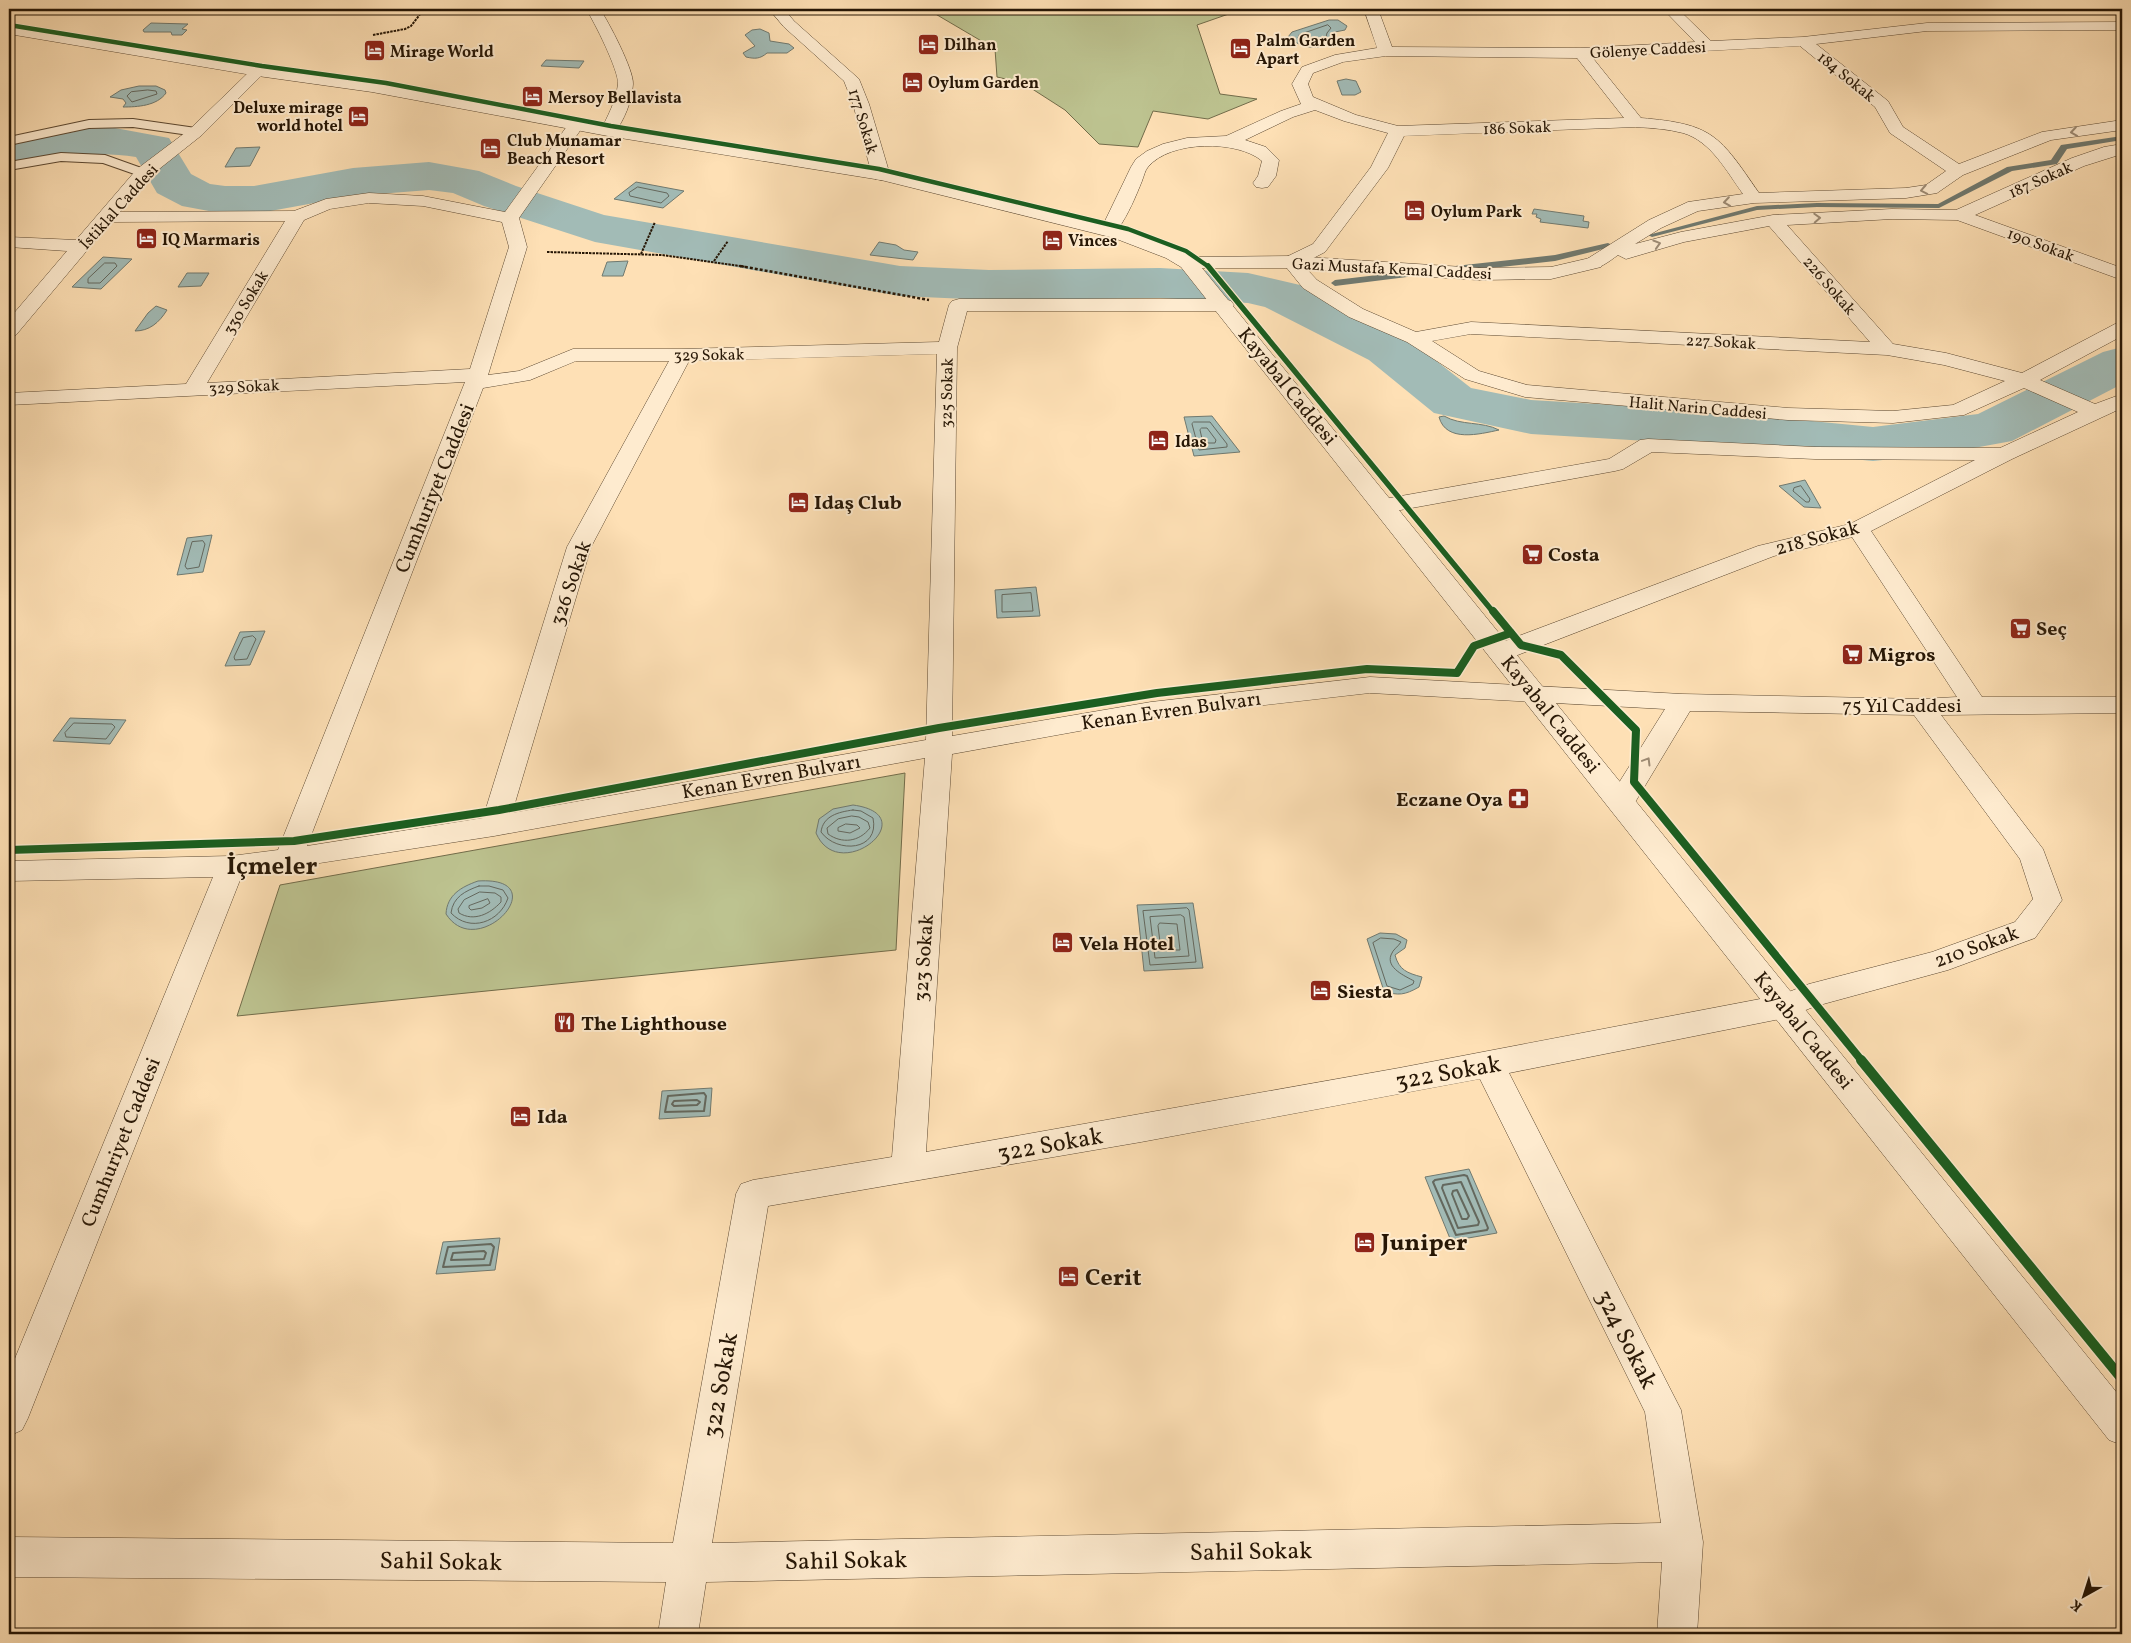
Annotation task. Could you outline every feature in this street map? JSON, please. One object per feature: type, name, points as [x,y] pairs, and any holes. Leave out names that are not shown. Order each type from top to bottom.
[{"type":"street","points":[[593,9],[599,9]]},
{"type":"street","points":[[593,9],[605,27],[626,82],[619,112],[608,131]]},
{"type":"street","name":"177 Sokak","points":[[776,9],[789,24],[851,79],[861,104],[881,175]]},
{"type":"street","points":[[1371,9],[1386,50]]},
{"type":"street","points":[[1670,9],[1707,46]]},
{"type":"street","points":[[1906,13],[1927,27]]},
{"type":"street","name":"Gölenye Caddesi","points":[[2105,14],[2122,25]]},
{"type":"street","name":"Gölenye Caddesi","points":[[1398,131],[1350,118],[1306,100],[1300,84],[1307,70],[1340,58],[1386,50],[1582,53],[1803,41],[1927,27],[2122,25]]},
{"type":"street","name":"Kayabal Caddesi","points":[[9,30],[258,71],[372,87],[576,126],[881,175],[1120,234],[1173,254],[1191,267],[1224,305],[2122,1428]]},
{"type":"street","name":"184 Sokak","points":[[1803,41],[1882,104],[1896,130],[1957,171]]},
{"type":"street","points":[[1582,53],[1636,122]]},
{"type":"street","name":"İstiklal Caddesi","points":[[9,331],[143,173],[196,132],[258,71]]},
{"type":"street","points":[[1229,141],[1287,114],[1316,104]]},
{"type":"street","name":"186 Sokak","points":[[1398,131],[1636,122],[1673,126],[1704,136],[1723,156],[1754,198]]},
{"type":"street","name":"Gazi Mustafa Kemal Caddesi","points":[[1594,263],[1655,224],[1694,206],[1754,198],[1906,193],[1931,189],[1957,171],[2048,136],[2122,125]]},
{"type":"street","points":[[105,217],[296,216],[326,204],[369,198],[423,201],[510,218],[576,126]]},
{"type":"street","points":[[1291,262],[1320,248],[1380,168],[1398,131]]},
{"type":"street","points":[[1112,226],[1142,163],[1177,144],[1229,141],[1252,147],[1267,154],[1271,160],[1270,167],[1262,184]]},
{"type":"street","name":"187 Sokak","points":[[1959,215],[2078,162],[2122,149]]},
{"type":"street","name":"Gazi Mustafa Kemal Caddesi","points":[[1191,267],[1291,262],[1473,274],[1551,273],[1594,263],[1681,237],[1774,220],[1892,214],[1959,215]]},
{"type":"street","name":"190 Sokak","points":[[1959,215],[2122,274]]},
{"type":"street","name":"330 Sokak","points":[[194,388],[296,216]]},
{"type":"street","name":"Cumhuriyet Caddesi","points":[[288,859],[477,379],[518,248],[510,218]]},
{"type":"street","name":"226 Sokak","points":[[1774,220],[1887,349]]},
{"type":"street","points":[[9,242],[81,246]]},
{"type":"street","name":"Halit Narin Caddesi","points":[[1291,262],[1310,284],[1356,312],[1414,338],[1472,375],[1645,423],[1788,414],[1893,417],[1957,411],[2024,380],[2122,328]]},
{"type":"street","points":[[959,306],[1224,305]]},
{"type":"street","name":"325 Sokak","points":[[939,746],[948,348],[959,306]]},
{"type":"street","name":"227 Sokak","points":[[1414,338],[1471,328],[1887,349],[1946,359],[2024,380],[2096,413]]},
{"type":"street","name":"329 Sokak","points":[[9,399],[194,388],[523,376],[573,356],[948,348]]},
{"type":"street","name":"326 Sokak","points":[[494,826],[579,547],[682,355]]},
{"type":"street","name":"218 Sokak","points":[[1501,652],[1766,550],[1858,529],[2004,454],[2122,400]]},
{"type":"street","points":[[1384,506],[1615,464],[1645,423],[1814,453],[2004,454]]},
{"type":"street","points":[[1858,529],[1975,705]]},
{"type":"street","name":"Kenan Evren Bulvarı","points":[[9,871],[231,866],[288,859],[494,826],[1151,710],[1370,685],[1534,693]]},
{"type":"street","name":"75 Yıl Caddesi","points":[[1534,693],[1682,702],[1921,708],[1975,705],[2122,705]]},
{"type":"street","points":[[1621,802],[1682,702]]},
{"type":"street","name":"210 Sokak","points":[[1785,1006],[1810,996],[1937,962],[2025,930],[2048,900],[2033,856],[1921,708]]},
{"type":"street","name":"323 Sokak","points":[[908,1169],[939,746]]},
{"type":"street","name":"Cumhuriyet Caddesi","points":[[9,1418],[231,866]]},
{"type":"street","name":"322 Sokak","points":[[678,1634],[688,1563],[753,1194],[908,1169],[1489,1065],[1785,1006]]},
{"type":"street","name":"324 Sokak","points":[[1489,1065],[1662,1410],[1683,1542],[1677,1634]]},
{"type":"street","name":"Sahil Sokak","points":[[9,1557],[688,1563],[1683,1542]]},
{"type":"lane","points":[[9,141],[89,124],[133,124],[196,132]]},
{"type":"lane","points":[[9,166],[61,157],[105,159],[143,173]]},
{"type":"path","points":[[373,35],[405,29],[411,26],[424,9]]},
{"type":"path","points":[[640,254],[655,222]]},
{"type":"path","points":[[714,261],[728,241]]},
{"type":"path","points":[[516,252],[640,254],[714,261],[959,306]]},
{"type":"green space","points":[[927,9],[1243,9],[1197,25],[1220,94],[1257,99],[1208,119],[1153,111],[1138,147],[1099,144],[1065,110],[1023,83],[997,77],[995,49]]},
{"type":"green space","points":[[905,773],[896,950],[237,1016],[280,885]]},
{"type":"water","points":[[1329,20],[1338,20],[1347,26],[1345,30],[1335,32],[1331,36],[1334,40],[1329,44],[1317,47],[1305,46],[1288,37],[1292,32]]},
{"type":"water","points":[[151,23],[188,24],[182,29],[187,30],[182,35],[172,35],[171,32],[144,32],[143,30]]},
{"type":"water","points":[[760,29],[769,33],[770,41],[789,44],[794,48],[787,53],[767,53],[757,58],[746,57],[743,53],[755,46],[745,35],[752,30]]},
{"type":"water","points":[[546,60],[584,61],[579,68],[541,66]]},
{"type":"water","points":[[1346,79],[1356,81],[1361,92],[1355,95],[1342,95],[1337,81]]},
{"type":"water","points":[[139,86],[156,86],[165,90],[166,93],[157,101],[134,107],[123,107],[126,103],[123,99],[110,97],[121,90]]},
{"type":"water","points":[[260,147],[250,166],[225,167],[236,148]]},
{"type":"water","points":[[636,182],[684,191],[663,208],[614,199]]},
{"type":"water","points":[[1534,209],[1584,216],[1583,221],[1589,222],[1588,228],[1540,222],[1541,219],[1536,217],[1537,214],[1532,214]]},
{"type":"water","points":[[879,242],[896,245],[904,250],[918,252],[913,260],[870,255]]},
{"type":"water","points":[[103,257],[132,259],[101,289],[72,287]]},
{"type":"water","points":[[628,261],[623,276],[602,276],[607,262]]},
{"type":"water","points":[[187,273],[209,273],[201,286],[178,287]]},
{"type":"water","points":[[156,306],[167,310],[161,319],[149,328],[135,331],[148,313]]},
{"type":"water","points":[[1212,416],[1240,452],[1194,456],[1184,417]]},
{"type":"water","points":[[1444,416],[1457,421],[1486,425],[1499,430],[1464,435],[1456,434],[1449,431],[1443,425],[1439,417]]},
{"type":"water","points":[[1805,480],[1821,508],[1804,507],[1779,486]]},
{"type":"water","points":[[212,535],[203,572],[177,575],[187,538]]},
{"type":"water","points":[[1036,587],[1040,616],[997,618],[995,590]]},
{"type":"water","points":[[265,631],[250,665],[225,666],[240,632]]},
{"type":"water","points":[[70,718],[126,720],[110,744],[53,741]]},
{"type":"water","points":[[853,805],[874,811],[882,821],[880,832],[871,843],[857,851],[842,853],[827,848],[816,833],[819,819],[833,809]]},
{"type":"water","points":[[478,881],[501,883],[511,891],[511,902],[504,914],[491,924],[476,929],[460,927],[446,914],[447,907],[456,893]]},
{"type":"water","points":[[1193,903],[1203,968],[1144,971],[1137,905]]},
{"type":"water","points":[[1380,933],[1396,934],[1407,940],[1405,948],[1395,955],[1404,970],[1422,977],[1419,987],[1402,994],[1384,991],[1367,939]]},
{"type":"water","points":[[712,1088],[710,1116],[659,1119],[662,1091]]},
{"type":"water","points":[[1469,1169],[1497,1233],[1451,1241],[1425,1177]]},
{"type":"water","points":[[500,1238],[495,1270],[436,1274],[443,1242]]},
{"type":"waterway","points":[[1652,235],[1757,208],[1817,205],[1939,206],[2010,169],[2054,162],[2064,147],[2122,138]]},
{"type":"waterway","points":[[9,152],[81,141],[115,141],[153,147],[173,183],[198,196],[225,200],[254,200],[353,182],[429,176],[463,181],[500,196],[595,228],[900,281],[989,285],[1160,283],[1248,288],[1282,296],[1388,349],[1453,401],[1531,417],[1697,427],[1873,444],[1941,437],[1992,429],[2122,363]]},
{"type":"waterway","points":[[1455,269],[1555,258],[1608,245]]},
{"type":"waterway","points":[[1335,283],[1420,273]]},
{"type":"waterway","points":[[1262,291],[1289,288]]},
{"type":"cycle path","points":[[9,25],[262,66],[386,83],[611,126],[879,169],[1128,229],[1186,251],[1206,263],[1521,645],[1561,655],[1636,730],[1634,782],[2122,1379]]},
{"type":"cycle path","points":[[9,850],[294,841],[499,810],[939,728],[1157,693],[1367,669],[1457,673],[1474,646],[1511,633]]},
{"type":"place","name":"Dilhan","points":[[928,44]]},
{"type":"place","name":"Palm Garden Apart","points":[[1240,49]]},
{"type":"place","name":"Mirage World","points":[[374,51]]},
{"type":"place","name":"Oylum Garden","points":[[912,82]]},
{"type":"place","name":"Mersoy Bellavista","points":[[532,97]]},
{"type":"place","name":"Deluxe mirage world hotel","points":[[359,116]]},
{"type":"place","name":"Club Munamar Beach Resort","points":[[491,149]]},
{"type":"place","name":"Oylum Park","points":[[1415,211]]},
{"type":"place","name":"IQ Marmaris","points":[[146,239]]},
{"type":"place","name":"Vinces","points":[[1052,240]]},
{"type":"place","name":"Idas","points":[[1159,441]]},
{"type":"place","name":"Idaş Club","points":[[798,502]]},
{"type":"place","name":"Costa","points":[[1532,554]]},
{"type":"place","name":"Seç","points":[[2020,628]]},
{"type":"place","name":"Migros","points":[[1852,654]]},
{"type":"place","name":"Eczane Oya","points":[[1519,799]]},
{"type":"place","name":"Vela Hotel","points":[[1063,943]]},
{"type":"place","name":"Siesta","points":[[1321,991]]},
{"type":"place","name":"The Lighthouse","points":[[565,1023]]},
{"type":"place","name":"Ida","points":[[521,1116]]},
{"type":"place","name":"Juniper","points":[[1365,1242]]},
{"type":"place","name":"Cerit","points":[[1069,1277]]},
{"type":"district","name":"İçmeler","points":[[272,865]]}]
